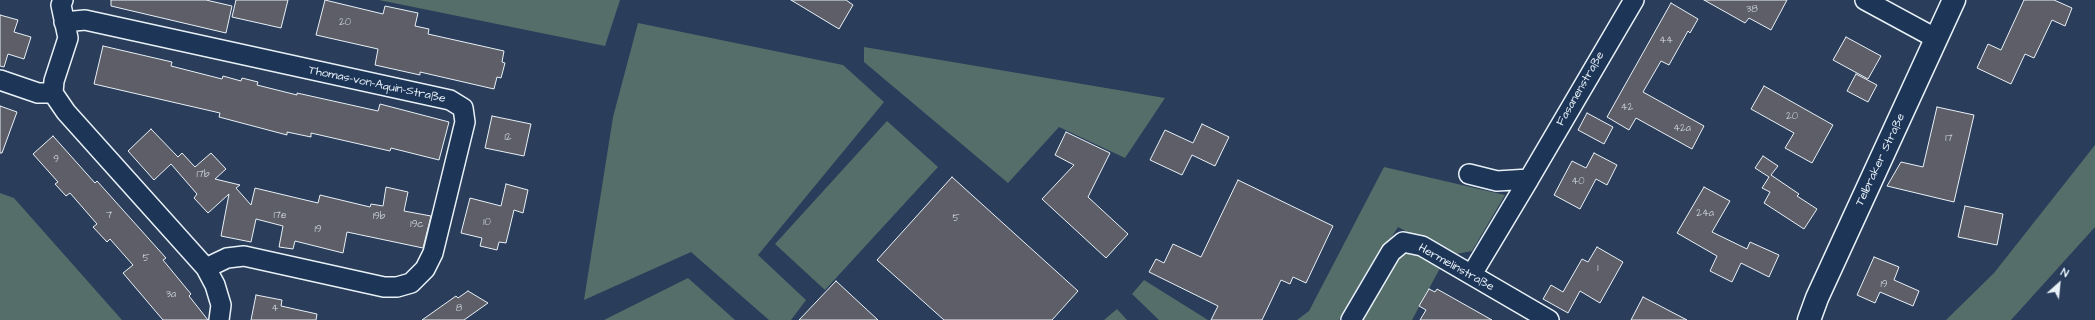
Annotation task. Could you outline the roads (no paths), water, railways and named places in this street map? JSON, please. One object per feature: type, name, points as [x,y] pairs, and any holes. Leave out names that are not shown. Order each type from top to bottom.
[{"type":"street","points":[[63,0],[61,5],[68,38],[54,81],[53,93],[66,112],[206,268],[215,285],[221,305],[219,320]]},
{"type":"street","name":"Fasanenstraße","points":[[1472,274],[1634,0]]},
{"type":"street","points":[[1865,0],[1936,39]]},
{"type":"street","name":"Telbraker Straße","points":[[1809,320],[1817,298],[1954,0]]},
{"type":"street","name":"Thomas-von-Aquin-Straße","points":[[64,22],[86,20],[450,100],[463,108],[465,122],[433,253],[425,269],[411,282],[396,287],[384,287],[244,256],[227,258],[206,268]]},
{"type":"street","points":[[0,80],[38,93],[53,93]]},
{"type":"street","points":[[1469,174],[1497,181],[1529,179]]},
{"type":"street","name":"Hermelinstraße","points":[[1350,320],[1391,252],[1403,242],[1422,246],[1548,320]]}]
